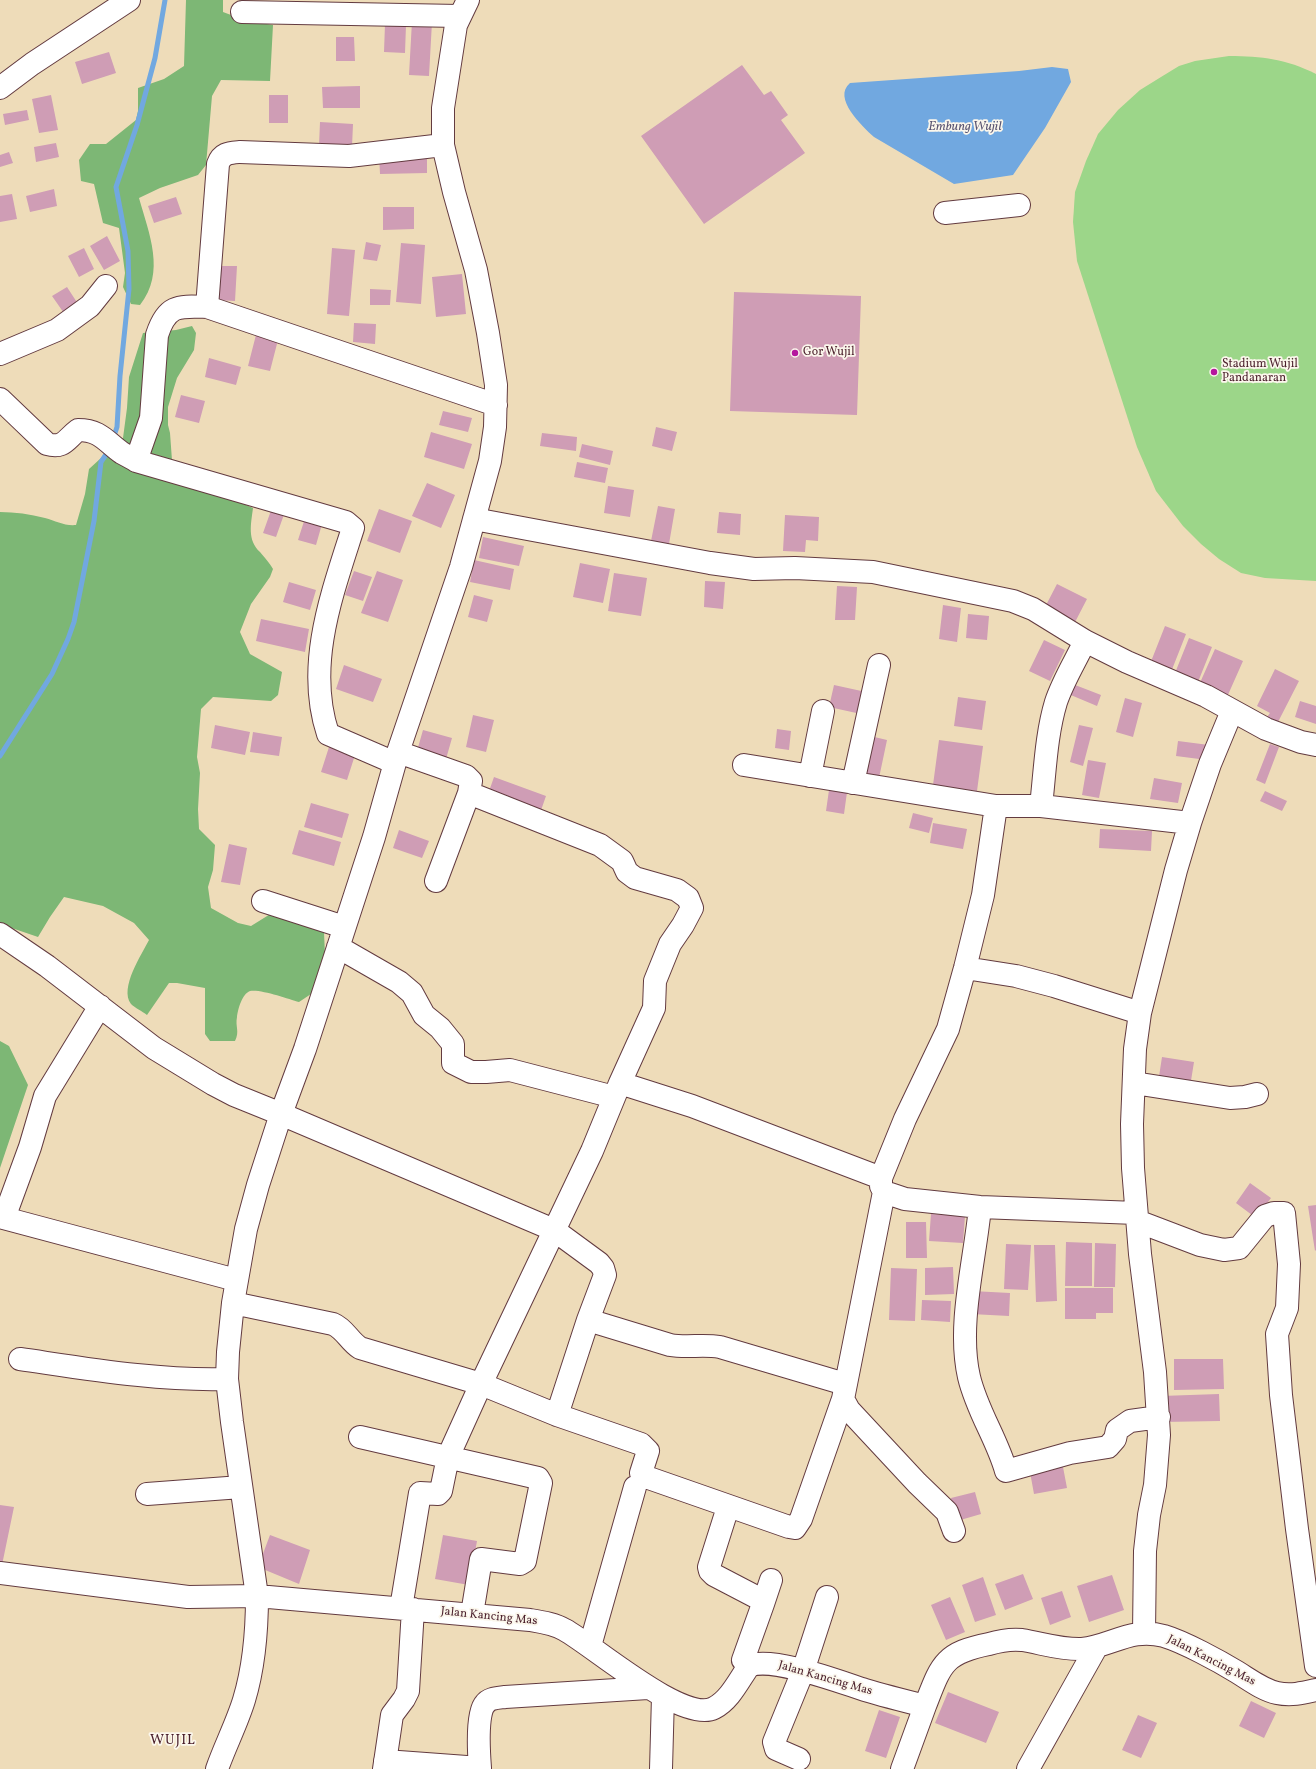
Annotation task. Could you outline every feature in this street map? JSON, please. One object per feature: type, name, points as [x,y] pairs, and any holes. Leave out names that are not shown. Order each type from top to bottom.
[{"type":"street","points":[[0,88],[32,64],[129,0]]},
{"type":"street","points":[[217,1769],[248,1686],[254,1649],[257,1596],[232,1422],[228,1379],[228,1352],[233,1303],[246,1229],[258,1185],[281,1114],[305,1049],[374,837],[397,758],[461,567],[490,461],[495,427],[496,404],[496,385],[476,270],[454,192],[443,145],[443,108],[456,25],[464,8],[242,12]]},
{"type":"street","points":[[208,307],[218,164],[221,156],[240,152],[349,156],[443,145]]},
{"type":"street","points":[[945,213],[1019,205]]},
{"type":"street","points":[[0,354],[57,330],[90,306],[106,286]]},
{"type":"street","points":[[129,457],[151,418],[157,336],[161,324],[172,310],[180,306],[208,307],[496,404]]},
{"type":"street","points":[[0,399],[47,444],[55,447],[63,445],[78,430],[87,430],[100,434],[129,457],[346,522],[353,528],[336,580],[320,648],[319,684],[321,705],[328,734],[397,758],[466,776],[471,781],[469,793],[436,881]]},
{"type":"street","points":[[474,520],[710,563],[754,568],[795,568],[873,572],[910,578],[1013,601],[1033,609],[1085,641],[1127,662],[1206,696],[1266,729],[1301,742],[1316,745]]},
{"type":"street","points":[[1041,806],[1050,728],[1056,703],[1085,641]]},
{"type":"street","points":[[853,783],[879,665]]},
{"type":"street","points":[[810,776],[823,711]]},
{"type":"street","points":[[1144,1633],[1145,1551],[1149,1515],[1155,1485],[1159,1418],[1155,1372],[1136,1217],[1132,1124],[1135,1049],[1140,1013],[1176,870],[1210,764],[1232,711]]},
{"type":"street","points":[[744,765],[996,806],[1041,806],[1190,823]]},
{"type":"street","points":[[469,793],[600,845],[622,861],[627,872],[635,878],[677,890],[688,898],[692,908],[670,944],[655,981],[654,1008],[617,1090],[592,1151],[480,1384],[448,1457],[440,1493],[420,1493],[407,1609],[408,1691],[392,1715],[385,1765],[480,1769],[480,1713],[484,1704],[490,1700],[505,1697],[655,1692],[661,1769]]},
{"type":"street","points":[[233,1303],[333,1324],[339,1327],[353,1344],[360,1348],[480,1384],[557,1416],[640,1444],[648,1451],[641,1475],[789,1528],[795,1528],[798,1525],[844,1392],[882,1185],[905,1119],[948,1029],[965,968],[983,895],[996,806]]},
{"type":"street","points":[[263,901],[341,937],[399,982],[412,993],[424,1015],[440,1028],[453,1044],[453,1063],[471,1072],[510,1070],[692,1106],[882,1185],[905,1199],[980,1207],[1136,1217],[1200,1244],[1224,1250],[1239,1248],[1265,1216],[1274,1213],[1284,1214],[1289,1264],[1287,1308],[1277,1334],[1281,1395],[1296,1529],[1316,1666]]},
{"type":"street","points":[[0,934],[42,962],[154,1048],[213,1084],[234,1095],[554,1230],[603,1268],[605,1275],[588,1320],[557,1416]]},
{"type":"street","points":[[965,968],[1016,976],[1054,986],[1140,1013]]},
{"type":"street","points":[[100,1006],[44,1096],[32,1141],[2,1217],[236,1280]]},
{"type":"street","points":[[1134,1083],[1230,1098],[1245,1097],[1257,1094]]},
{"type":"street","points":[[980,1207],[967,1309],[966,1361],[974,1395],[1002,1456],[1006,1471],[1070,1453],[1108,1447],[1115,1439],[1117,1430],[1130,1421],[1159,1418]]},
{"type":"street","points":[[588,1320],[670,1345],[684,1347],[707,1345],[720,1347],[844,1392]]},
{"type":"street","points":[[20,1359],[122,1374],[189,1380],[228,1379]]},
{"type":"street","points":[[844,1392],[849,1410],[916,1483],[947,1512],[954,1531]]},
{"type":"street","points":[[360,1437],[538,1478],[541,1483],[525,1562],[520,1564],[481,1559],[472,1614]]},
{"type":"street","points":[[148,1494],[241,1487]]},
{"type":"street","points":[[590,1646],[635,1487]]},
{"type":"street","points":[[728,1507],[709,1567],[710,1571],[727,1583],[760,1599],[763,1604]]},
{"type":"street","name":"Jalan Kancing Mas","points":[[0,1573],[188,1597],[257,1596],[530,1620],[564,1629],[655,1692],[676,1702],[703,1710],[713,1709],[722,1703],[749,1666],[766,1663],[803,1671],[925,1706],[947,1660],[960,1651],[1010,1640],[1020,1640],[1077,1649],[1097,1646],[1134,1634],[1144,1633],[1166,1637],[1179,1642],[1236,1672],[1255,1684],[1276,1693],[1299,1694],[1316,1690]]},
{"type":"street","points":[[749,1666],[744,1660],[771,1580]]},
{"type":"street","points":[[799,1759],[776,1749],[774,1742],[803,1671],[827,1597]]},
{"type":"street","points":[[1028,1769],[1097,1646]]},
{"type":"street","points":[[902,1769],[925,1706]]},
{"type":"green space","points":[[186,0],[223,0],[223,12],[247,21],[273,25],[270,81],[221,80],[212,96],[206,165],[198,175],[160,188],[139,198],[151,239],[154,266],[148,292],[140,305],[131,304],[123,287],[125,273],[119,228],[103,223],[94,184],[81,181],[79,160],[90,144],[106,144],[136,120],[138,111],[138,88],[164,79],[184,66]]},
{"type":"green space","name":"Stadium Wujil Pandanaran","points":[[1229,56],[1274,59],[1316,74],[1316,581],[1265,578],[1241,573],[1219,559],[1201,544],[1183,526],[1156,491],[1137,447],[1077,261],[1073,222],[1075,192],[1086,161],[1098,134],[1118,110],[1140,90],[1179,66],[1195,61]]},
{"type":"green space","points":[[192,326],[196,333],[194,350],[177,378],[168,407],[168,425],[173,474],[253,508],[251,532],[253,542],[273,569],[270,577],[251,604],[240,632],[250,654],[282,672],[278,695],[271,701],[213,697],[201,709],[197,757],[200,773],[198,809],[199,829],[215,845],[213,870],[208,887],[211,908],[238,923],[251,926],[272,913],[311,923],[324,932],[325,955],[314,992],[299,1002],[261,991],[250,991],[243,998],[238,1010],[237,1034],[235,1041],[210,1041],[205,1034],[205,988],[169,983],[147,1015],[131,1004],[128,997],[130,980],[137,962],[149,940],[134,923],[103,906],[64,897],[38,937],[0,924],[0,512],[28,514],[64,524],[76,525],[85,494],[89,469],[123,438],[129,377],[143,333],[176,330]]},
{"type":"green space","points":[[0,1041],[9,1046],[28,1085],[0,1168]]},
{"type":"water","name":"Embung Wujil","points":[[1052,67],[1068,69],[1071,82],[1045,128],[1013,175],[954,184],[874,137],[856,119],[844,96],[845,89],[850,83],[1019,71]]},
{"type":"building","points":[[412,21],[432,22],[429,76],[409,75]]},
{"type":"building","points":[[385,24],[406,25],[405,53],[384,52]]},
{"type":"building","points":[[336,37],[354,37],[355,61],[336,61]]},
{"type":"building","points":[[109,52],[116,73],[82,84],[75,62]]},
{"type":"building","points":[[742,65],[764,95],[771,91],[788,115],[781,120],[805,153],[704,224],[641,136]]},
{"type":"building","points":[[360,86],[360,108],[323,108],[322,87]]},
{"type":"building","points":[[51,95],[58,130],[39,133],[32,99]]},
{"type":"building","points":[[269,95],[288,95],[288,123],[269,123]]},
{"type":"building","points":[[27,110],[29,120],[5,125],[3,114]]},
{"type":"building","points":[[320,122],[353,124],[352,147],[319,146]]},
{"type":"building","points":[[56,143],[59,157],[36,162],[34,147]]},
{"type":"building","points":[[9,152],[13,163],[0,167],[0,155]]},
{"type":"building","points":[[427,153],[427,173],[380,174],[379,154]]},
{"type":"building","points":[[54,189],[57,206],[30,212],[26,196]]},
{"type":"building","points":[[12,194],[17,219],[0,222],[0,196]]},
{"type":"building","points":[[176,197],[182,214],[154,223],[148,206]]},
{"type":"building","points":[[383,207],[414,207],[414,229],[383,230]]},
{"type":"building","points":[[107,236],[120,261],[104,270],[90,246]]},
{"type":"building","points":[[366,242],[381,245],[377,261],[363,259]]},
{"type":"building","points":[[401,243],[425,245],[421,304],[396,302]]},
{"type":"building","points":[[84,248],[94,269],[79,277],[68,256]]},
{"type":"building","points":[[332,248],[355,250],[349,316],[327,314]]},
{"type":"building","points":[[217,266],[237,266],[235,301],[215,300]]},
{"type":"building","points":[[462,274],[466,314],[436,317],[432,277]]},
{"type":"building","points":[[67,287],[80,307],[66,316],[52,296]]},
{"type":"building","points":[[370,289],[391,290],[390,305],[370,305]]},
{"type":"building","name":"Gor Wujil","points":[[734,292],[861,296],[857,415],[730,411]]},
{"type":"building","points":[[354,323],[376,324],[375,344],[353,342]]},
{"type":"building","points":[[257,331],[279,336],[270,371],[248,366]]},
{"type":"building","points":[[209,358],[241,367],[236,385],[205,377]]},
{"type":"building","points":[[181,395],[205,401],[199,423],[175,417]]},
{"type":"building","points":[[443,411],[472,418],[468,432],[439,425]]},
{"type":"building","points":[[656,427],[677,432],[672,451],[652,446]]},
{"type":"building","points":[[431,432],[472,444],[464,469],[424,457]]},
{"type":"building","points":[[542,433],[577,437],[576,451],[540,446]]},
{"type":"building","points":[[582,444],[613,451],[610,465],[579,457]]},
{"type":"building","points":[[577,462],[608,468],[605,483],[574,477]]},
{"type":"building","points":[[427,483],[455,495],[441,528],[412,516]]},
{"type":"building","points":[[608,486],[634,490],[630,517],[604,513]]},
{"type":"building","points":[[274,502],[287,506],[276,537],[263,533]]},
{"type":"building","points":[[658,506],[675,509],[669,544],[651,541]]},
{"type":"building","points":[[379,509],[412,521],[400,553],[367,541]]},
{"type":"building","points":[[307,512],[324,517],[316,545],[298,540]]},
{"type":"building","points":[[719,512],[741,514],[740,535],[717,533]]},
{"type":"building","points":[[785,515],[819,517],[818,541],[806,540],[805,552],[783,551]]},
{"type":"building","points":[[483,537],[524,546],[519,566],[479,558]]},
{"type":"building","points":[[474,560],[514,569],[510,590],[470,582]]},
{"type":"building","points":[[580,563],[610,569],[603,603],[573,597]]},
{"type":"building","points":[[354,571],[372,577],[363,601],[345,595]]},
{"type":"building","points":[[377,571],[403,580],[388,622],[361,613]]},
{"type":"building","points":[[614,573],[647,578],[641,616],[608,611]]},
{"type":"building","points":[[705,581],[725,582],[723,609],[704,607]]},
{"type":"building","points":[[289,582],[316,590],[310,610],[283,602]]},
{"type":"building","points":[[1057,584],[1087,599],[1073,626],[1043,611]]},
{"type":"building","points":[[837,586],[857,587],[855,620],[835,620]]},
{"type":"building","points":[[474,595],[493,600],[487,622],[468,617]]},
{"type":"building","points":[[943,605],[961,608],[957,642],[939,639]]},
{"type":"building","points":[[968,614],[989,616],[987,640],[966,638]]},
{"type":"building","points":[[261,619],[309,629],[305,652],[256,641]]},
{"type":"building","points":[[1165,626],[1186,634],[1171,672],[1150,664]]},
{"type":"building","points":[[1189,638],[1212,647],[1198,682],[1175,673]]},
{"type":"building","points":[[1044,640],[1065,650],[1050,681],[1029,671]]},
{"type":"building","points":[[1215,649],[1243,661],[1227,697],[1199,685]]},
{"type":"building","points":[[344,665],[382,679],[373,702],[336,689]]},
{"type":"building","points":[[1275,669],[1299,681],[1278,722],[1267,717],[1270,713],[1257,706]]},
{"type":"building","points":[[1070,683],[1101,695],[1097,706],[1066,693]]},
{"type":"building","points":[[834,685],[866,692],[861,714],[829,707]]},
{"type":"building","points":[[958,697],[986,701],[982,730],[954,726]]},
{"type":"building","points":[[1125,698],[1142,703],[1133,737],[1116,732]]},
{"type":"building","points":[[1300,701],[1316,706],[1316,724],[1295,717]]},
{"type":"building","points":[[473,715],[494,720],[486,752],[466,747]]},
{"type":"building","points":[[215,725],[250,732],[245,755],[211,748]]},
{"type":"building","points":[[1079,725],[1093,728],[1083,766],[1070,762]]},
{"type":"building","points":[[777,729],[791,731],[789,750],[775,748]]},
{"type":"building","points":[[423,730],[452,738],[446,759],[417,751]]},
{"type":"building","points":[[253,732],[282,737],[279,756],[250,752]]},
{"type":"building","points":[[866,735],[887,740],[879,778],[858,774]]},
{"type":"building","points":[[939,740],[983,746],[977,791],[933,785]]},
{"type":"building","points":[[1178,741],[1209,745],[1207,760],[1176,756]]},
{"type":"building","points":[[1270,744],[1279,747],[1265,784],[1256,780]]},
{"type":"building","points":[[329,747],[355,755],[347,780],[321,772]]},
{"type":"building","points":[[1088,760],[1106,763],[1099,798],[1082,795]]},
{"type":"building","points":[[494,777],[546,796],[539,816],[487,797]]},
{"type":"building","points":[[1154,778],[1182,783],[1178,803],[1150,799]]},
{"type":"building","points":[[830,783],[848,785],[844,814],[826,811]]},
{"type":"building","points":[[1265,791],[1287,801],[1282,811],[1260,801]]},
{"type":"building","points":[[311,803],[349,814],[342,838],[304,827]]},
{"type":"building","points":[[913,813],[933,818],[929,833],[909,828]]},
{"type":"building","points":[[933,823],[967,829],[963,849],[930,843]]},
{"type":"building","points":[[1100,829],[1152,831],[1151,851],[1099,848]]},
{"type":"building","points":[[299,830],[341,842],[334,866],[292,854]]},
{"type":"building","points":[[399,830],[429,841],[422,858],[393,848]]},
{"type":"building","points":[[229,844],[247,848],[240,885],[221,882]]},
{"type":"building","points":[[1162,1057],[1194,1062],[1190,1087],[1158,1083]]},
{"type":"building","points":[[1250,1183],[1271,1198],[1256,1218],[1236,1203]]},
{"type":"building","points":[[1316,1205],[1316,1250],[1315,1251],[1308,1206]]},
{"type":"building","points":[[931,1214],[965,1216],[963,1243],[929,1241]]},
{"type":"building","points":[[906,1222],[926,1222],[927,1258],[906,1258]]},
{"type":"building","points":[[1066,1242],[1092,1243],[1092,1286],[1065,1286]]},
{"type":"building","points":[[1095,1243],[1116,1244],[1115,1287],[1094,1287]]},
{"type":"building","points":[[1006,1244],[1031,1245],[1028,1290],[1004,1289]]},
{"type":"building","points":[[1034,1245],[1055,1245],[1057,1301],[1036,1302]]},
{"type":"building","points":[[953,1267],[954,1294],[925,1295],[925,1268]]},
{"type":"building","points":[[891,1268],[917,1269],[915,1321],[889,1320]]},
{"type":"building","points":[[1065,1288],[1113,1288],[1113,1313],[1096,1313],[1096,1319],[1065,1319]]},
{"type":"building","points":[[972,1291],[1010,1293],[1009,1316],[971,1314]]},
{"type":"building","points":[[922,1300],[951,1301],[950,1322],[921,1320]]},
{"type":"building","points":[[1174,1359],[1223,1359],[1224,1389],[1174,1390]]},
{"type":"building","points":[[1219,1394],[1220,1421],[1162,1422],[1161,1396]]},
{"type":"building","points":[[1063,1467],[1067,1488],[1034,1494],[1030,1472]]},
{"type":"building","points":[[975,1492],[981,1514],[957,1521],[951,1498]]},
{"type":"building","points":[[0,1505],[14,1507],[2,1565],[0,1564]]},
{"type":"building","points":[[270,1535],[310,1550],[299,1584],[258,1567]]},
{"type":"building","points":[[443,1535],[477,1541],[469,1585],[435,1579]]},
{"type":"building","points":[[1023,1574],[1033,1599],[1005,1610],[995,1584]]},
{"type":"building","points":[[1112,1575],[1124,1610],[1089,1622],[1077,1586]]},
{"type":"building","points":[[983,1577],[996,1615],[975,1622],[962,1585]]},
{"type":"building","points":[[1062,1591],[1071,1617],[1050,1625],[1041,1598]]},
{"type":"building","points":[[950,1597],[965,1632],[946,1640],[931,1605]]},
{"type":"building","points":[[948,1692],[999,1712],[986,1743],[935,1723]]},
{"type":"building","points":[[1251,1701],[1276,1713],[1264,1738],[1239,1726]]},
{"type":"building","points":[[879,1710],[900,1717],[886,1758],[865,1751]]},
{"type":"building","points":[[1138,1715],[1157,1723],[1141,1758],[1122,1750]]},
{"type":"waterway","points":[[113,439],[117,427],[120,376],[129,289],[128,251],[116,187],[137,125],[155,58],[165,0]]},
{"type":"waterway","points":[[0,756],[52,674],[68,639],[74,622],[94,521],[101,462],[109,450]]},
{"type":"place","name":"Gor Wujil","points":[[795,353]]},
{"type":"place","name":"Stadium Wujil Pandanaran","points":[[1214,372]]},
{"type":"district","name":"WUJIL","points":[[173,1741]]}]
